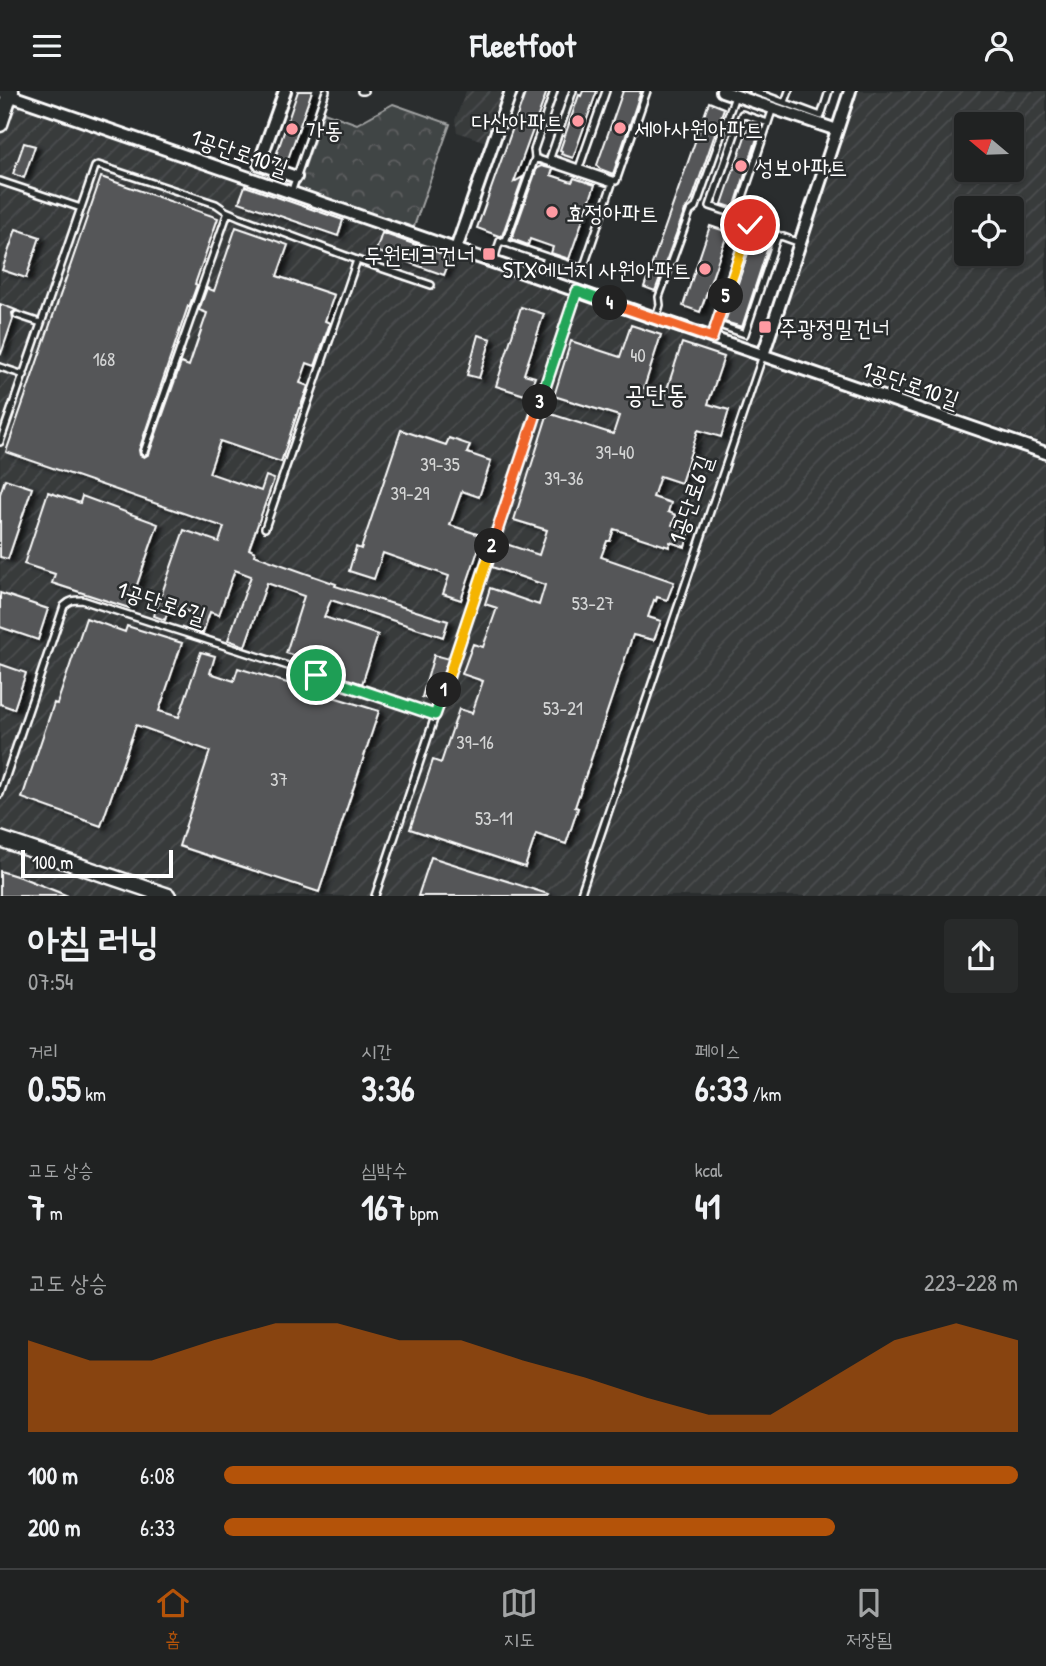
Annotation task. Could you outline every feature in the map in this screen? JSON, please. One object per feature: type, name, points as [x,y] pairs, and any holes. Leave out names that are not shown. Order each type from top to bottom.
[{"type":"street","points":[[285,91],[259,164],[295,182]]},
{"type":"street","points":[[456,249],[511,91]]},
{"type":"street","points":[[722,91],[837,130]]},
{"type":"street","points":[[762,355],[850,91]]},
{"type":"street","points":[[0,124],[7,93]]},
{"type":"street","name":"1공단로10길","points":[[7,93],[1046,453]]},
{"type":"street","points":[[0,839],[168,896]]},
{"type":"lane","points":[[295,182],[326,91]]},
{"type":"lane","points":[[505,243],[535,158],[534,149],[554,91]]},
{"type":"lane","points":[[573,91],[550,158],[616,181],[647,91]]},
{"type":"lane","points":[[579,168],[606,91]]},
{"type":"lane","points":[[753,91],[821,115],[829,91]]},
{"type":"lane","points":[[785,102],[789,91]]},
{"type":"lane","points":[[656,319],[659,297],[690,212],[696,207],[735,95]]},
{"type":"lane","points":[[768,123],[742,114],[710,206],[737,215],[768,123],[773,108]]},
{"type":"lane","points":[[493,262],[500,241],[583,269],[612,184],[535,158]]},
{"type":"lane","points":[[0,442],[95,167],[100,165],[216,204],[228,212],[432,285]]},
{"type":"lane","points":[[0,181],[81,208]]},
{"type":"lane","points":[[144,452],[228,212]]},
{"type":"lane","points":[[712,338],[750,225],[800,243]]},
{"type":"lane","points":[[716,324],[745,334],[778,235]]},
{"type":"lane","points":[[540,278],[547,257]]},
{"type":"lane","points":[[265,528],[357,260]]},
{"type":"lane","points":[[375,896],[577,291]]},
{"type":"lane","points":[[17,315],[41,323]]},
{"type":"lane","name":"1공단로6길","points":[[580,896],[762,355]]},
{"type":"lane","points":[[0,366],[24,375]]},
{"type":"lane","name":"1공단로6길","points":[[0,794],[64,606],[68,601],[82,600],[435,715]]},
{"type":"shaded area","points":[[466,91],[504,91],[486,142],[457,132],[455,120]]},
{"type":"shaded area","points":[[856,91],[1046,91],[1046,443],[769,348]]},
{"type":"shaded area","points":[[0,92],[1046,453],[1046,896],[0,896]]},
{"type":"green space","points":[[393,104],[450,124],[413,229],[297,189],[324,112],[357,124]]},
{"type":"building","name":"가동","points":[[298,91],[312,91],[286,165],[274,161]]},
{"type":"building","name":"효정아파트","points":[[526,91],[547,91],[514,182],[523,177],[502,236],[499,236],[477,228]]},
{"type":"building","name":"다산아파트","points":[[583,91],[597,91],[573,158],[561,154],[560,150],[579,95],[581,96]]},
{"type":"building","name":"세아사원아파트","points":[[623,91],[641,91],[613,174],[597,165]]},
{"type":"building","points":[[709,102],[724,108],[692,200],[685,210],[655,291],[644,287]]},
{"type":"building","name":"성보아파트","points":[[750,122],[761,126],[734,208],[722,204]]},
{"type":"building","points":[[24,143],[35,146],[24,178],[13,174]]},
{"type":"building","name":"효정아파트","points":[[541,166],[553,169],[551,175],[572,182],[574,178],[595,185],[569,259],[551,253],[553,247],[530,239],[528,245],[512,239],[537,168]]},
{"type":"building","points":[[101,177],[218,218],[139,450],[140,455],[144,457],[149,454],[181,363],[189,366],[207,313],[199,310],[207,288],[214,291],[236,227],[288,245],[277,276],[334,295],[325,321],[330,323],[315,366],[307,363],[300,383],[308,386],[281,462],[220,441],[209,473],[261,491],[266,476],[274,479],[249,549],[255,552],[254,555],[336,584],[335,586],[448,621],[443,637],[331,600],[324,617],[378,635],[362,684],[319,669],[321,664],[286,653],[304,596],[267,583],[245,646],[228,640],[251,576],[235,570],[219,615],[210,612],[203,633],[189,629],[194,614],[170,605],[165,620],[154,616],[184,530],[219,542],[224,527],[6,452]]},
{"type":"building","points":[[245,186],[343,220],[338,236],[239,202]]},
{"type":"building","name":"STX에너지 사원아파트","points":[[710,226],[728,232],[700,312],[683,306]]},
{"type":"building","points":[[16,229],[40,237],[26,278],[2,270]]},
{"type":"building","points":[[755,232],[771,238],[742,327],[725,322]]},
{"type":"building","points":[[382,233],[451,257],[444,275],[376,251]]},
{"type":"building","points":[[0,304],[16,310],[12,313],[13,319],[1,354],[0,353]]},
{"type":"building","points":[[521,307],[544,314],[524,374],[535,377],[528,396],[496,386]]},
{"type":"building","points":[[631,325],[661,335],[644,388],[665,395],[682,343],[724,357],[708,404],[729,410],[721,437],[698,430],[681,483],[660,476],[653,497],[671,503],[668,512],[676,515],[672,525],[690,531],[685,547],[670,542],[669,547],[614,529],[610,541],[607,541],[601,557],[674,582],[667,600],[657,597],[656,601],[654,600],[648,617],[661,621],[654,640],[633,635],[575,807],[578,808],[566,844],[536,834],[525,867],[410,829],[433,760],[441,763],[459,709],[472,713],[483,681],[462,674],[473,644],[483,647],[497,608],[485,604],[490,588],[539,605],[545,585],[492,567],[500,542],[539,555],[547,530],[514,520],[548,413],[613,434],[619,416],[554,396],[571,341],[620,357]]},
{"type":"building","points":[[478,335],[491,339],[479,378],[467,375]]},
{"type":"building","points":[[401,430],[446,445],[449,438],[470,445],[467,453],[491,461],[479,497],[462,491],[450,525],[483,536],[461,600],[443,594],[449,576],[383,553],[374,579],[349,571],[356,547],[361,549]]},
{"type":"building","points":[[5,479],[32,488],[8,559],[0,557],[0,494]]},
{"type":"building","points":[[48,492],[80,503],[82,496],[158,524],[129,608],[52,583],[55,574],[24,564]]},
{"type":"building","points":[[0,593],[48,609],[38,640],[0,627]]},
{"type":"building","points":[[86,618],[125,632],[127,626],[182,643],[159,711],[179,717],[201,652],[215,656],[210,673],[234,681],[238,668],[379,711],[319,892],[179,846],[210,751],[136,725],[101,826],[22,798]]},
{"type":"building","points":[[434,655],[449,659],[435,701],[422,697]]},
{"type":"building","points":[[0,664],[26,673],[14,709],[0,704]]},
{"type":"building","points":[[431,857],[548,894],[418,896]]},
{"type":"building","points":[[0,871],[23,878],[68,896],[0,896]]},
{"type":"place","name":"다산아파트","points":[[578,121]]},
{"type":"place","name":"세아사원아파트","points":[[620,128]]},
{"type":"place","name":"가동","points":[[292,129]]},
{"type":"place","name":"성보아파트","points":[[741,166]]},
{"type":"place","name":"효정아파트","points":[[552,212]]},
{"type":"place","name":"두원테크건너","points":[[489,254]]},
{"type":"place","name":"STX에너지 사원아파트","points":[[705,269]]},
{"type":"place","name":"주광정밀건너","points":[[765,327]]},
{"type":"district","name":"공단동","points":[[656,393]]},
{"type":"route","points":[[316,675],[435,715],[577,291],[712,338],[750,225]]}]
